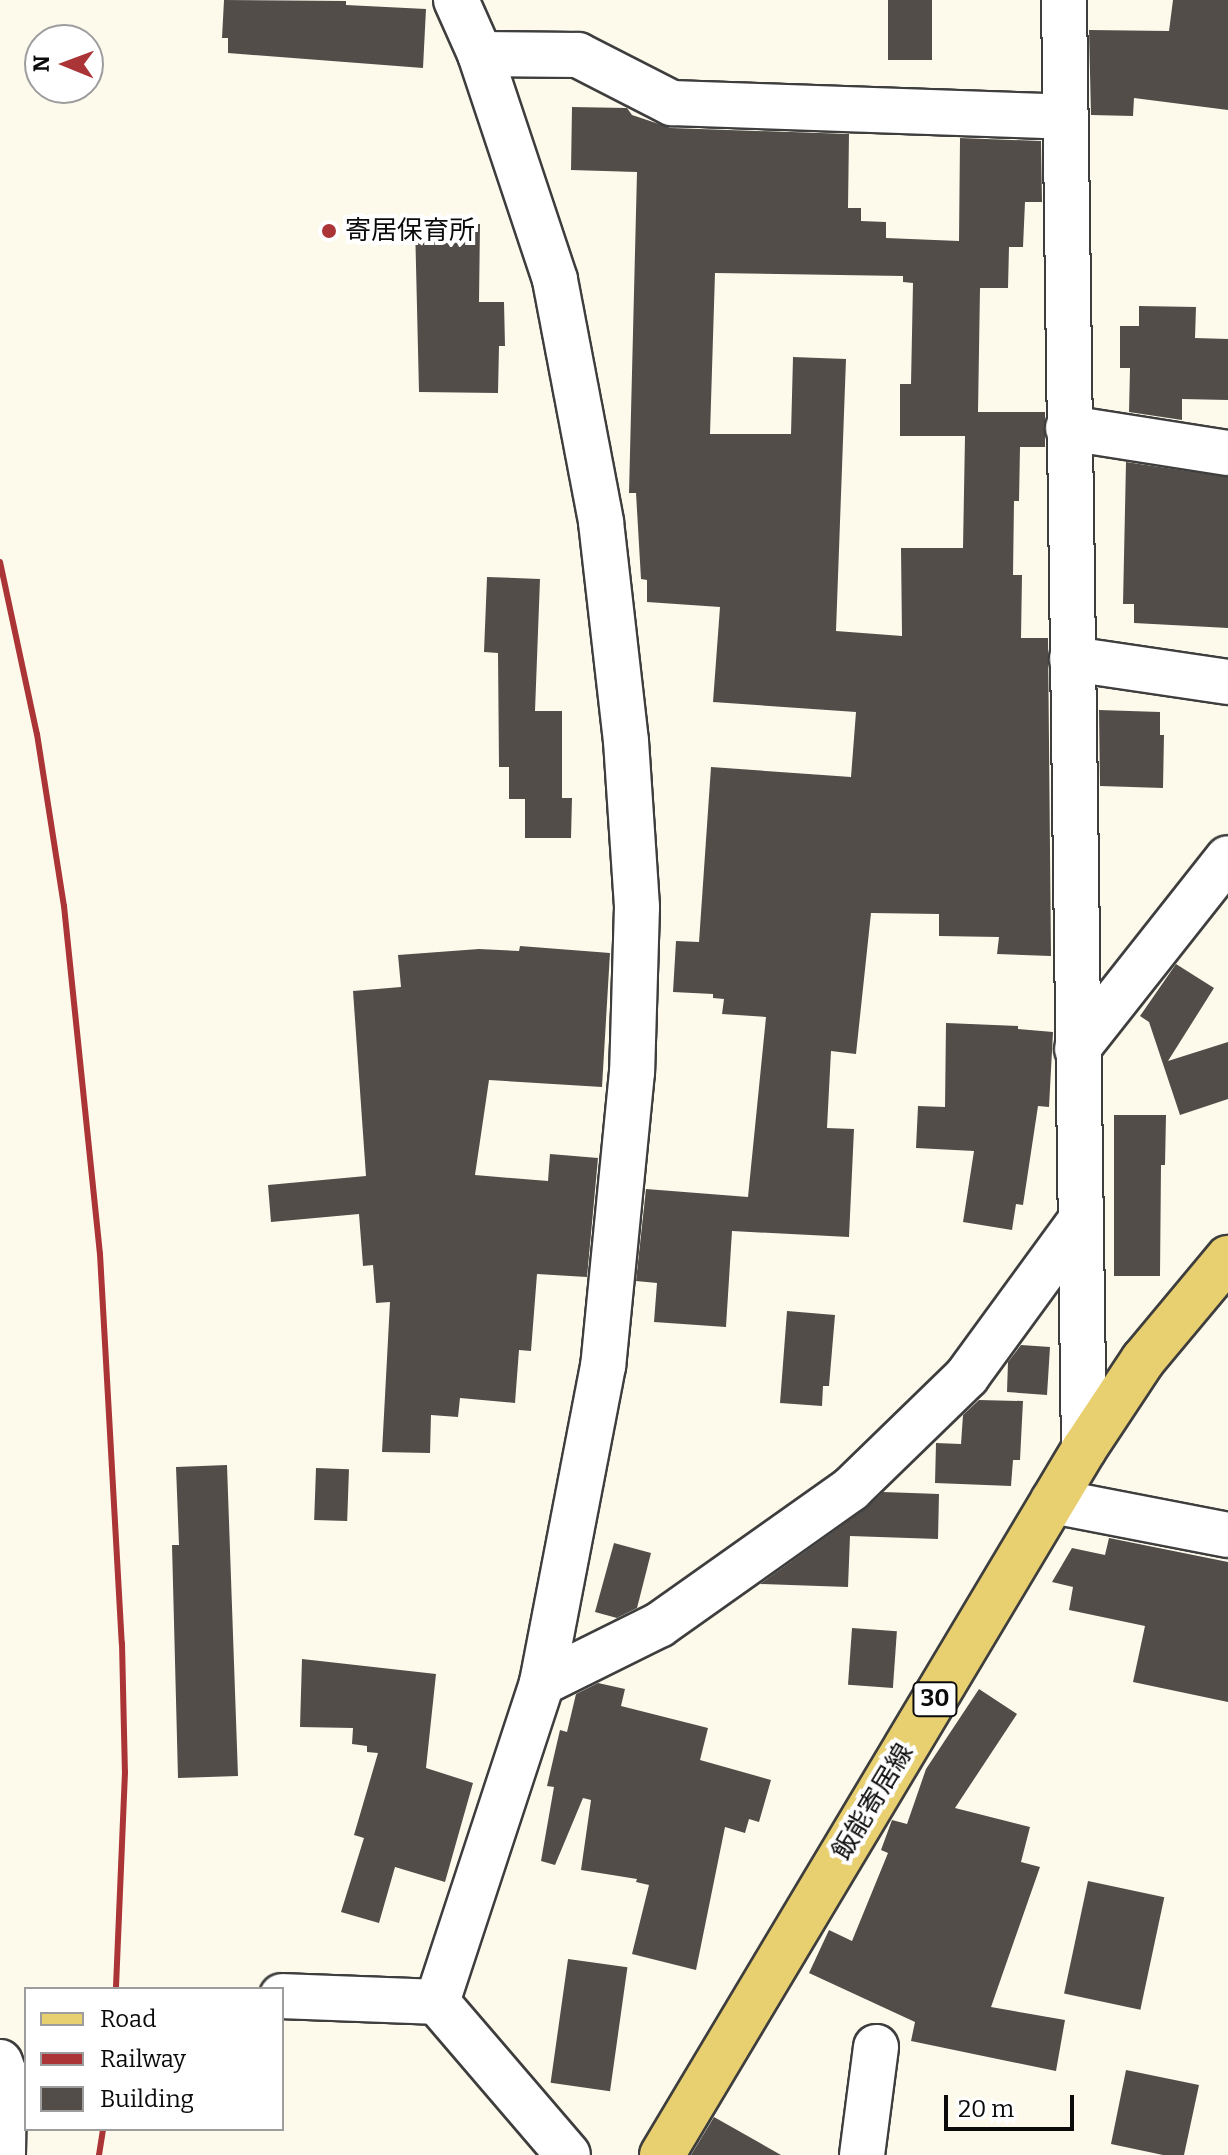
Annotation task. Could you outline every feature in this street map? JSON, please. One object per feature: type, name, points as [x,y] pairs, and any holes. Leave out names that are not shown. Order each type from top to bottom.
[{"type":"main road","name":"飯能寄居線","points":[[662,2155],[1084,1449],[1143,1360],[1228,1258]]},
{"type":"street","points":[[437,2002],[542,1683],[603,1366],[632,1072],[637,907],[626,741],[601,522],[555,280],[480,54],[456,0]]},
{"type":"street","points":[[1064,0],[1084,1449]]},
{"type":"street","points":[[480,54],[578,55],[672,103],[1066,117]]},
{"type":"street","points":[[1068,428],[1228,453]]},
{"type":"street","points":[[1072,659],[1228,682]]},
{"type":"street","points":[[1077,1049],[1228,858]]},
{"type":"street","points":[[542,1683],[659,1625],[851,1489],[967,1376],[1080,1221]]},
{"type":"street","points":[[1053,1501],[1228,1535]]},
{"type":"street","points":[[284,1996],[437,2002],[568,2155]]},
{"type":"street","points":[[862,2155],[876,2047]]},
{"type":"street","points":[[0,2062],[4,2073],[3,2155]]},
{"type":"building","points":[[224,0],[346,1],[346,5],[426,9],[423,68],[228,53],[228,38],[222,38]]},
{"type":"building","points":[[888,0],[932,0],[932,60],[888,60]]},
{"type":"building","points":[[1173,0],[1228,0],[1228,110],[1134,98],[1133,116],[1091,115],[1089,30],[1169,31]]},
{"type":"building","points":[[572,107],[627,108],[632,115],[671,128],[849,134],[848,208],[861,208],[861,221],[886,222],[886,238],[959,241],[960,138],[1041,141],[1042,202],[1025,202],[1023,247],[1009,247],[1008,288],[980,288],[978,412],[1045,412],[1045,447],[1020,447],[1019,501],[1014,501],[1013,575],[1022,575],[1021,638],[1048,638],[1051,956],[997,954],[999,937],[939,936],[939,914],[871,913],[856,1054],[831,1051],[827,1128],[854,1129],[849,1237],[732,1231],[726,1327],[654,1322],[657,1283],[636,1281],[646,1189],[748,1197],[766,1017],[722,1014],[724,999],[713,998],[713,994],[673,992],[676,941],[699,942],[711,767],[851,777],[856,712],[713,702],[720,607],[647,602],[647,580],[641,579],[636,493],[629,493],[637,172],[571,170]],"holes":[[[715,273],[903,276],[903,282],[913,283],[911,384],[900,384],[900,436],[965,436],[963,548],[901,548],[902,636],[836,631],[846,359],[793,357],[791,434],[710,434]]]},
{"type":"building","points":[[415,223],[480,224],[479,302],[504,302],[505,346],[499,346],[498,393],[419,392]]},
{"type":"building","points":[[1139,306],[1196,307],[1195,338],[1228,339],[1228,400],[1182,399],[1182,420],[1129,412],[1130,368],[1120,368],[1120,326],[1139,326]]},
{"type":"building","points":[[1126,462],[1228,477],[1228,628],[1134,623],[1134,604],[1123,604]]},
{"type":"building","points":[[487,577],[540,579],[535,711],[562,711],[562,798],[572,798],[571,838],[525,838],[525,799],[509,799],[509,767],[499,767],[498,653],[484,652]]},
{"type":"building","points":[[1099,710],[1160,712],[1160,735],[1164,735],[1163,788],[1100,786]]},
{"type":"building","points":[[520,946],[610,953],[602,1087],[489,1080],[475,1175],[548,1181],[550,1154],[598,1158],[587,1277],[537,1274],[531,1351],[519,1350],[515,1403],[460,1398],[458,1417],[431,1415],[430,1453],[382,1452],[390,1302],[376,1303],[373,1265],[363,1266],[359,1214],[271,1222],[268,1185],[366,1176],[353,991],[401,987],[398,955],[479,949],[519,951]]},
{"type":"building","points":[[1176,964],[1214,988],[1168,1061],[1228,1042],[1228,1099],[1180,1115],[1149,1022],[1140,1016]]},
{"type":"building","points":[[946,1023],[1018,1026],[1018,1029],[1053,1032],[1049,1107],[1038,1106],[1023,1205],[1016,1204],[1012,1230],[963,1222],[974,1151],[916,1148],[918,1106],[945,1107]]},
{"type":"building","points":[[1114,1115],[1166,1115],[1165,1165],[1161,1165],[1160,1276],[1114,1276]]},
{"type":"building","points":[[787,1311],[835,1315],[829,1386],[823,1386],[822,1406],[780,1403]]},
{"type":"building","points":[[1021,1345],[1050,1347],[1047,1395],[1007,1392],[1008,1362]]},
{"type":"building","points":[[979,1400],[1023,1401],[1020,1460],[1013,1460],[1011,1486],[935,1483],[936,1443],[961,1444],[963,1415]]},
{"type":"building","points":[[227,1465],[238,1776],[178,1778],[172,1545],[179,1545],[176,1467]]},
{"type":"building","points":[[316,1468],[349,1469],[347,1521],[314,1520]]},
{"type":"building","points":[[883,1492],[939,1494],[938,1539],[850,1536],[848,1587],[760,1584],[865,1509]]},
{"type":"building","points":[[1109,1538],[1228,1562],[1228,1702],[1133,1682],[1145,1626],[1069,1610],[1073,1587],[1052,1582],[1072,1548],[1105,1555]]},
{"type":"building","points":[[614,1543],[651,1553],[637,1608],[617,1618],[595,1612]]},
{"type":"building","points":[[852,1628],[897,1631],[893,1688],[848,1685]]},
{"type":"building","points":[[302,1659],[436,1674],[426,1768],[473,1783],[445,1882],[395,1867],[379,1923],[341,1912],[364,1838],[354,1835],[378,1753],[367,1752],[367,1746],[352,1744],[353,1728],[300,1727]]},
{"type":"building","points":[[598,1683],[625,1689],[621,1706],[708,1728],[700,1760],[771,1780],[759,1822],[749,1819],[745,1833],[725,1827],[696,1970],[632,1954],[649,1885],[636,1882],[637,1879],[581,1870],[591,1800],[583,1798],[555,1865],[541,1861],[554,1787],[547,1786],[560,1730],[567,1732],[576,1694]]},
{"type":"building","points":[[979,1689],[1017,1714],[955,1808],[1030,1827],[1021,1862],[1040,1867],[991,2007],[1065,2020],[1056,2071],[911,2041],[915,2022],[809,1973],[829,1930],[852,1941],[888,1853],[881,1850],[892,1820],[907,1824],[926,1769]]},
{"type":"building","points":[[1088,1881],[1164,1897],[1140,2010],[1064,1993]]},
{"type":"building","points":[[568,1959],[627,1967],[610,2091],[551,2083]]},
{"type":"building","points":[[1126,2070],[1199,2085],[1184,2155],[1163,2155],[1111,2144]]},
{"type":"building","points":[[714,2117],[781,2155],[691,2155]]},
{"type":"railway","points":[[0,562],[37,734],[64,906],[100,1254],[122,1643],[125,1772],[116,1987]]},
{"type":"railway","points":[[99,2155],[103,2131]]},
{"type":"place","name":"寄居保育所","points":[[329,231]]}]
